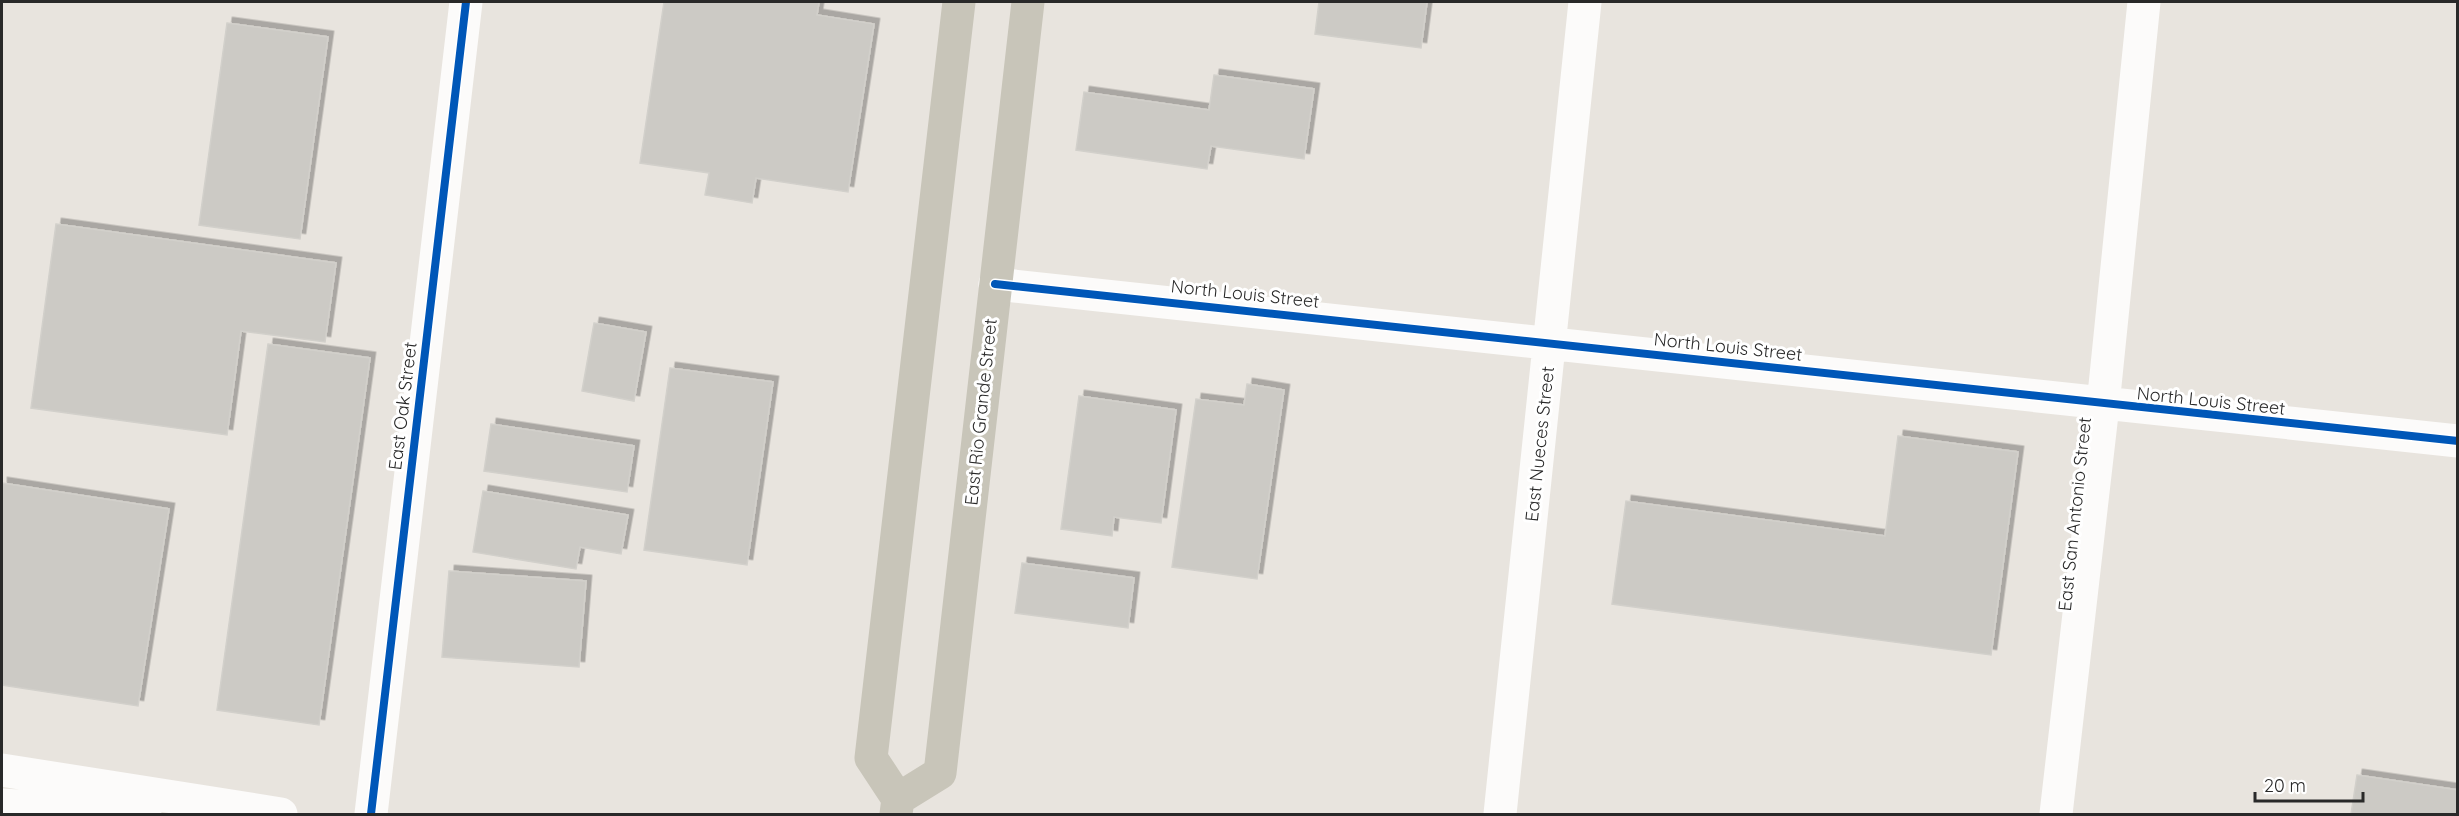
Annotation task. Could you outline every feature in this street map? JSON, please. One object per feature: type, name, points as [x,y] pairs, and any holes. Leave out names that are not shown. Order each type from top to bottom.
[{"type":"main road","name":"East Rio Grande Street","points":[[959,2],[871,758],[897,807],[940,773],[1028,2]]},
{"type":"street","name":"East Oak Street","points":[[370,814],[466,2]]},
{"type":"street","name":"East Nueces Street","points":[[1500,814],[1586,2]]},
{"type":"street","name":"East San Antonio Street","points":[[2056,814],[2103,405],[2144,2]]},
{"type":"street","name":"North Louis Street","points":[[995,284],[1025,285],[2103,405],[2457,441]]},
{"type":"street","points":[[2,770],[281,814]]},
{"type":"street","points":[[2,806],[145,814]]},
{"type":"building","points":[[664,2],[819,2],[817,15],[874,24],[848,192],[756,178],[752,203],[705,195],[709,173],[640,163]]},
{"type":"building","points":[[1319,2],[1427,2],[1421,48],[1315,34]]},
{"type":"building","points":[[227,23],[328,37],[300,239],[199,225]]},
{"type":"building","points":[[1214,75],[1314,89],[1304,159],[1211,146],[1207,169],[1076,150],[1084,92],[1209,110]]},
{"type":"building","points":[[56,224],[336,263],[325,342],[241,331],[227,435],[31,408]]},
{"type":"building","points":[[594,323],[646,332],[634,401],[582,391]]},
{"type":"building","points":[[268,344],[370,358],[319,725],[217,710]]},
{"type":"building","points":[[670,368],[773,382],[747,565],[644,550]]},
{"type":"building","points":[[1247,384],[1284,390],[1257,579],[1172,567],[1196,399],[1244,405]]},
{"type":"building","points":[[1079,396],[1176,410],[1161,523],[1114,517],[1112,536],[1061,529]]},
{"type":"building","points":[[491,424],[634,446],[627,492],[484,471]]},
{"type":"building","points":[[1898,436],[2018,452],[1991,655],[1612,604],[1626,501],[1885,536]]},
{"type":"building","points":[[2,483],[169,509],[138,706],[2,685]]},
{"type":"building","points":[[483,491],[628,515],[621,554],[580,547],[576,569],[473,552]]},
{"type":"building","points":[[1022,563],[1134,578],[1128,628],[1015,613]]},
{"type":"building","points":[[449,571],[586,581],[579,667],[442,657]]},
{"type":"building","points":[[2357,775],[2458,790],[2458,814],[2351,814]]},
{"type":"cycle path","points":[[371,814],[466,2]]},
{"type":"cycle path","points":[[995,284],[2458,441]]}]
